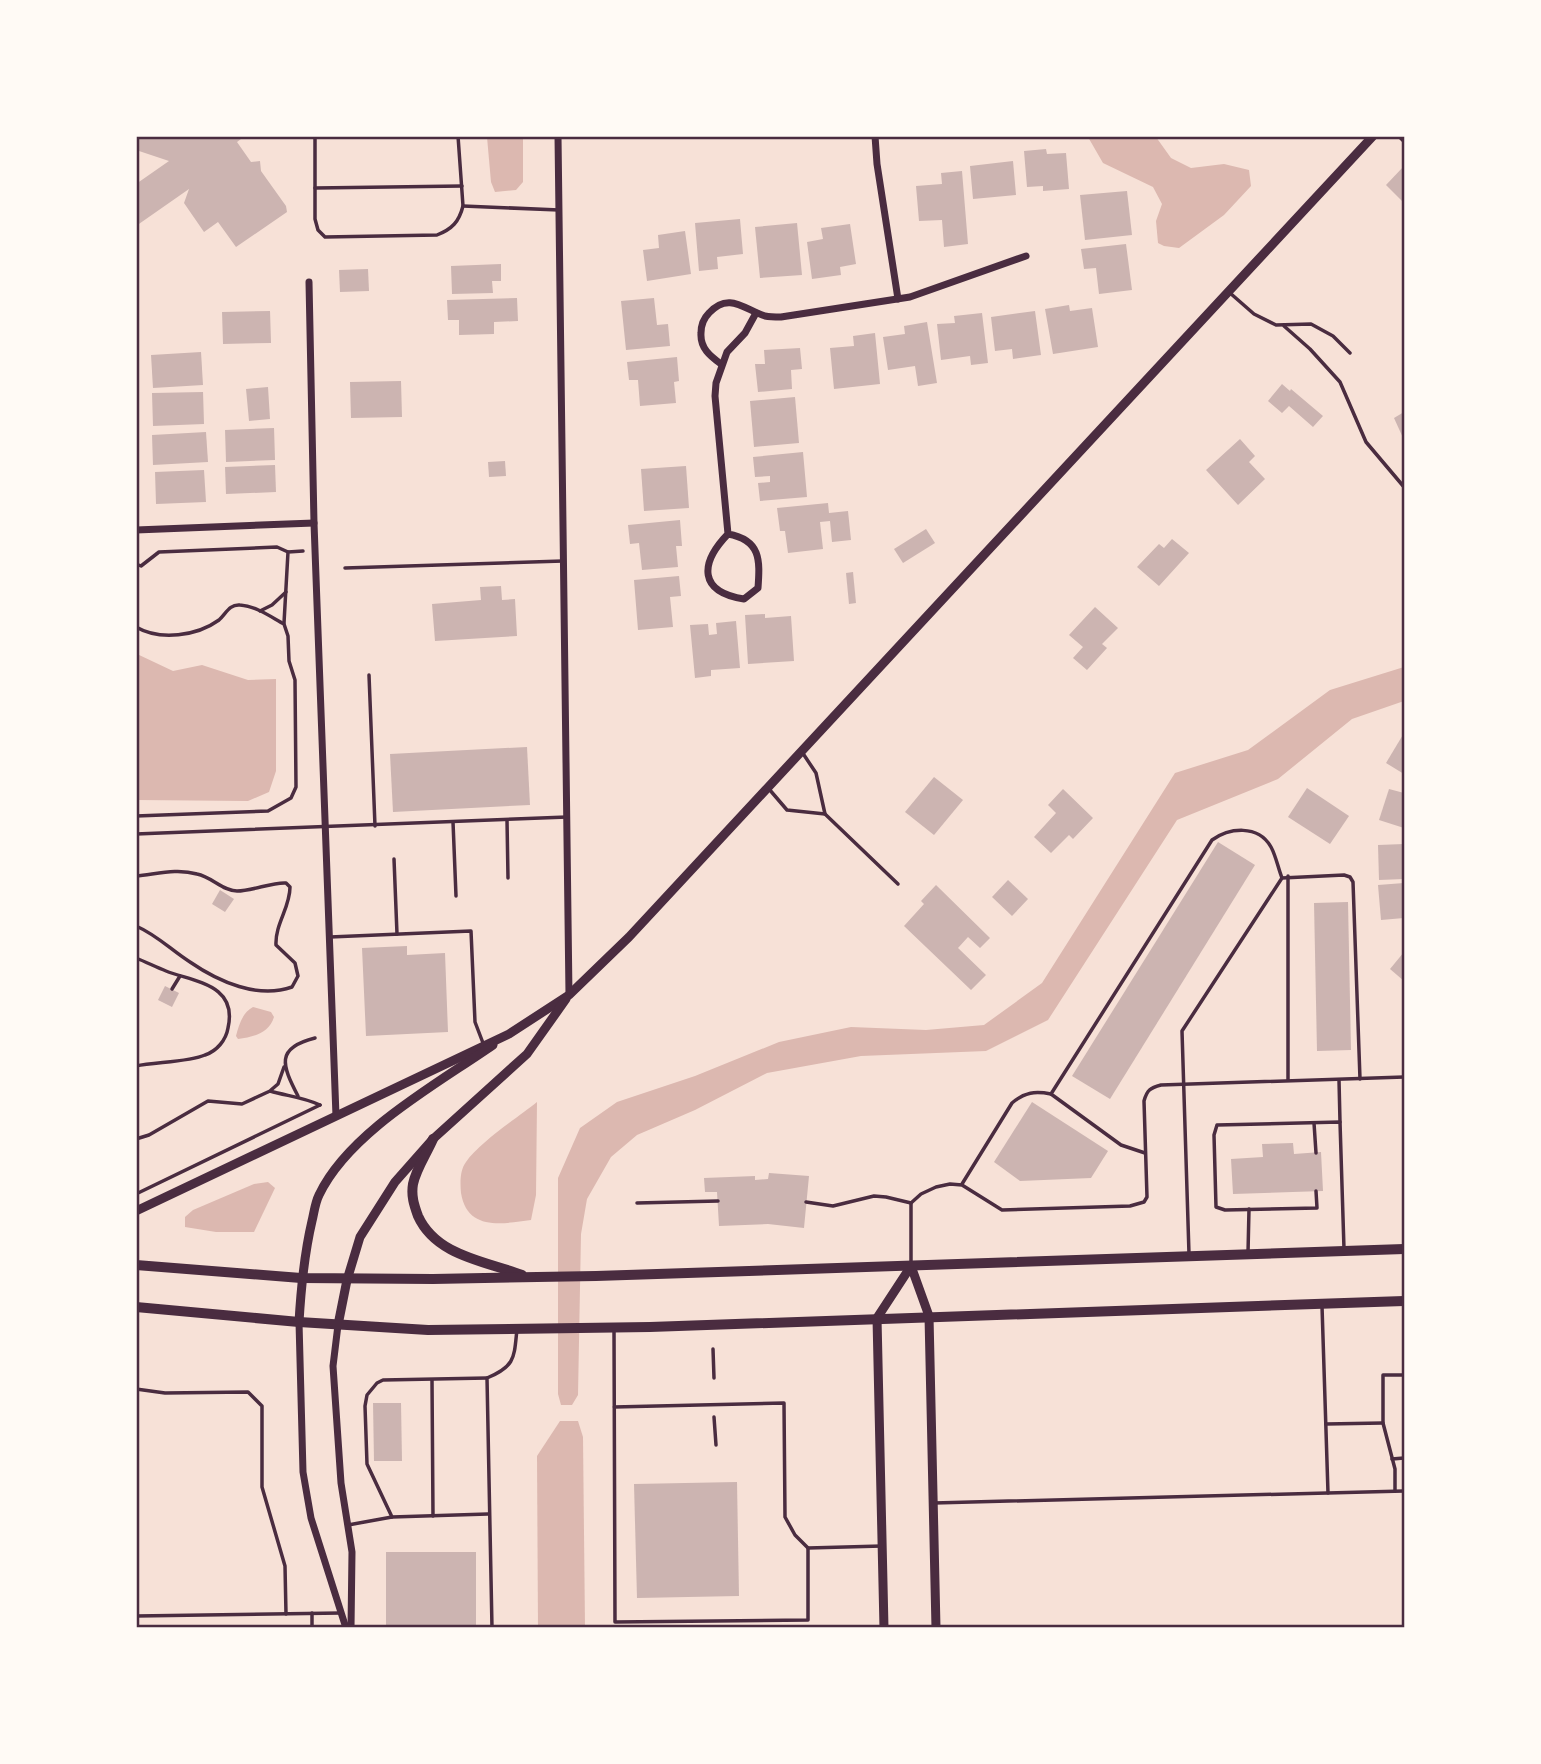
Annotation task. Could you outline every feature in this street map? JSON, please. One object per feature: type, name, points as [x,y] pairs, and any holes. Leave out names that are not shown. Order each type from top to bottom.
[{"type":"main road","points":[[433,1139],[413,1183],[412,1200],[426,1232],[441,1245],[459,1254],[528,1277]]},
{"type":"main road","points":[[136,1265],[347,1280],[548,1278],[1405,1248]]},
{"type":"main road","points":[[136,1307],[299,1322],[428,1330],[614,1327],[1405,1301]]},
{"type":"street","points":[[558,136],[569,995]]},
{"type":"street","points":[[876,136],[877,164],[898,299]]},
{"type":"street","points":[[349,1628],[352,1552],[341,1483],[333,1366],[347,1280],[360,1237],[396,1182],[433,1139],[527,1054],[569,995],[629,937],[1373,136]]},
{"type":"street","points":[[721,364],[709,355],[703,345],[701,332],[704,320],[711,310],[722,304],[734,303],[747,306],[768,317],[781,317],[898,299],[1026,256]]},
{"type":"street","points":[[309,282],[314,523],[336,1116]]},
{"type":"street","points":[[728,534],[743,537],[754,546],[760,563],[758,588],[744,599],[724,596],[712,583],[708,562],[715,548],[728,534],[715,397],[716,383],[727,352],[745,332],[756,313]]},
{"type":"street","points":[[136,530],[314,523]]},
{"type":"street","points":[[349,1628],[341,1613],[311,1518],[303,1472],[299,1322],[301,1278],[318,1197],[333,1172],[377,1126],[569,995]]},
{"type":"street","points":[[136,1211],[509,1034]]},
{"type":"street","points":[[911,1266],[929,1316],[936,1628]]},
{"type":"street","points":[[884,1628],[877,1318],[911,1266]]},
{"type":"lane","points":[[315,136],[315,219],[318,230],[325,237],[437,235],[451,229],[463,206],[458,136]]},
{"type":"lane","points":[[315,188],[462,186]]},
{"type":"lane","points":[[463,206],[559,210]]},
{"type":"lane","points":[[1228,292],[1254,314],[1276,325],[1311,324],[1333,336],[1350,353]]},
{"type":"lane","points":[[1284,326],[1310,349],[1340,382],[1366,442],[1405,487]]},
{"type":"lane","points":[[345,568],[563,561]]},
{"type":"lane","points":[[369,675],[375,825]]},
{"type":"lane","points":[[802,751],[816,772],[825,814],[898,884]]},
{"type":"lane","points":[[768,788],[787,810],[825,814]]},
{"type":"lane","points":[[136,834],[566,817]]},
{"type":"lane","points":[[507,820],[508,878]]},
{"type":"lane","points":[[453,822],[456,896]]},
{"type":"lane","points":[[1051,1094],[1212,840],[1238,829],[1263,837],[1270,845],[1282,878]]},
{"type":"lane","points":[[394,859],[397,934]]},
{"type":"lane","points":[[1189,1256],[1182,1031],[1282,878],[1344,875],[1350,877],[1353,882],[1360,1079]]},
{"type":"lane","points":[[1288,876],[1288,1080]]},
{"type":"lane","points":[[330,937],[471,931],[475,1022],[483,1045]]},
{"type":"lane","points":[[911,1266],[911,1203],[921,1194],[936,1187],[961,1185],[1002,1210],[1139,1205],[1147,1197],[1144,1101],[1147,1091],[1152,1087],[1405,1077]]},
{"type":"lane","points":[[1339,1080],[1344,1251]]},
{"type":"lane","points":[[961,1185],[1012,1103],[1022,1095],[1040,1092],[1051,1094],[1121,1145],[1145,1153]]},
{"type":"lane","points":[[1314,1122],[1316,1153]]},
{"type":"lane","points":[[1316,1191],[1317,1208],[1225,1210],[1216,1207],[1214,1135],[1217,1125],[1340,1122]]},
{"type":"lane","points":[[806,1202],[833,1206],[874,1196],[911,1203]]},
{"type":"lane","points":[[637,1203],[718,1201]]},
{"type":"lane","points":[[1248,1254],[1249,1209]]},
{"type":"lane","points":[[1322,1304],[1328,1493]]},
{"type":"lane","points":[[614,1327],[614,1407],[615,1622],[808,1620],[808,1548],[795,1535],[785,1517],[784,1403],[614,1407]]},
{"type":"lane","points":[[392,1517],[367,1464],[367,1395],[383,1380],[487,1378],[506,1369],[514,1359],[517,1329]]},
{"type":"lane","points":[[1395,1491],[1392,1459],[1383,1423],[1383,1375],[1405,1375]]},
{"type":"lane","points":[[487,1378],[492,1628]]},
{"type":"lane","points":[[432,1380],[433,1516]]},
{"type":"lane","points":[[136,1389],[164,1393],[248,1392],[262,1406],[262,1487],[285,1566],[286,1614]]},
{"type":"lane","points":[[1326,1424],[1383,1423]]},
{"type":"lane","points":[[1392,1459],[1405,1458]]},
{"type":"lane","points":[[934,1503],[1405,1491]]},
{"type":"lane","points":[[348,1525],[392,1517],[488,1514]]},
{"type":"lane","points":[[808,1548],[882,1546]]},
{"type":"lane","points":[[312,1613],[312,1628]]},
{"type":"lane","points":[[136,1616],[341,1613]]},
{"type":"path","points":[[136,564],[141,566],[159,552],[277,547],[288,552],[316,550]]},
{"type":"path","points":[[136,816],[268,811],[291,798],[296,787],[295,680],[289,662],[288,636],[284,624],[288,552]]},
{"type":"path","points":[[260,611],[272,605],[286,592]]},
{"type":"path","points":[[136,627],[157,633],[184,635],[219,620],[228,609],[237,605],[260,611],[284,624]]},
{"type":"path","points":[[136,876],[172,870],[197,873],[213,879],[226,891],[234,892],[282,883],[290,887],[290,897],[275,937],[279,950],[295,963],[298,969],[296,981],[292,986],[275,991],[258,992],[190,962],[153,933],[136,926]]},
{"type":"path","points":[[136,958],[207,984],[218,991],[227,1004],[230,1019],[227,1036],[205,1056],[136,1066]]},
{"type":"path","points":[[172,989],[180,976]]},
{"type":"path","points":[[136,1139],[149,1135],[208,1101],[242,1104],[270,1091],[278,1084],[288,1052],[296,1043],[315,1038]]},
{"type":"path","points":[[285,1065],[298,1096]]},
{"type":"path","points":[[136,1194],[320,1105],[298,1096],[270,1091]]},
{"type":"path","points":[[713,1349],[714,1378]]},
{"type":"path","points":[[714,1417],[716,1445]]},
{"type":"shaded area","points":[[487,137],[523,137],[523,182],[516,190],[495,192],[491,182]]},
{"type":"shaded area","points":[[1088,137],[1156,137],[1171,158],[1191,168],[1224,164],[1249,170],[1251,186],[1224,215],[1179,248],[1164,246],[1158,243],[1156,221],[1162,204],[1153,187],[1103,163]]},
{"type":"shaded area","points":[[137,654],[173,671],[202,665],[248,680],[276,679],[276,771],[269,792],[248,801],[137,800]]},
{"type":"shaded area","points":[[1404,667],[1404,701],[1352,719],[1278,779],[1177,820],[1048,1020],[986,1051],[861,1056],[767,1073],[695,1110],[637,1135],[611,1157],[587,1199],[581,1234],[578,1395],[572,1405],[561,1405],[558,1394],[558,1178],[580,1128],[617,1102],[695,1076],[779,1042],[851,1027],[926,1030],[984,1025],[1042,983],[1175,773],[1248,750],[1330,690]]},
{"type":"shaded area","points":[[253,1007],[271,1012],[274,1017],[272,1022],[260,1033],[238,1039],[236,1036],[242,1020]]},
{"type":"shaded area","points":[[537,1102],[536,1195],[531,1220],[498,1223],[478,1219],[470,1214],[461,1193],[464,1165],[489,1138]]},
{"type":"shaded area","points":[[268,1182],[275,1188],[254,1232],[216,1232],[185,1227],[185,1217],[193,1210],[254,1184]]},
{"type":"shaded area","points":[[560,1421],[578,1421],[583,1437],[585,1627],[538,1627],[537,1456]]},
{"type":"building","points":[[136,136],[245,136],[237,142],[251,162],[260,161],[261,171],[286,206],[287,212],[236,247],[218,222],[204,232],[184,203],[189,189],[136,226],[136,184],[169,161],[136,150]]},
{"type":"building","points":[[1046,149],[1047,154],[1066,153],[1069,189],[1043,191],[1043,186],[1027,187],[1024,151]]},
{"type":"building","points":[[1013,161],[1016,195],[973,199],[970,166]]},
{"type":"building","points":[[1404,166],[1404,203],[1386,185]]},
{"type":"building","points":[[962,171],[968,244],[944,247],[942,220],[919,221],[916,186],[942,184],[941,173]]},
{"type":"building","points":[[1127,191],[1132,235],[1085,240],[1080,195]]},
{"type":"building","points":[[740,219],[743,254],[717,257],[718,269],[699,271],[695,223]]},
{"type":"building","points":[[797,223],[802,275],[760,278],[755,227]]},
{"type":"building","points":[[850,224],[856,264],[840,267],[841,275],[812,279],[807,242],[823,239],[821,228]]},
{"type":"building","points":[[685,231],[691,274],[647,281],[643,250],[659,248],[658,235]]},
{"type":"building","points":[[1126,244],[1132,290],[1099,294],[1096,268],[1084,269],[1081,249]]},
{"type":"building","points":[[501,264],[501,281],[492,281],[493,293],[452,294],[451,266]]},
{"type":"building","points":[[368,269],[369,291],[340,292],[339,270]]},
{"type":"building","points":[[517,298],[518,321],[494,322],[494,334],[459,335],[459,320],[448,320],[447,300]]},
{"type":"building","points":[[654,298],[657,325],[668,324],[670,346],[626,350],[621,301]]},
{"type":"building","points":[[1069,305],[1070,311],[1092,308],[1098,347],[1053,354],[1045,309]]},
{"type":"building","points":[[270,311],[271,343],[223,344],[222,312]]},
{"type":"building","points":[[1035,311],[1041,355],[1013,359],[1012,349],[995,351],[991,317]]},
{"type":"building","points":[[982,313],[988,363],[971,365],[970,356],[941,360],[937,324],[955,323],[954,316]]},
{"type":"building","points":[[927,322],[937,383],[918,386],[915,366],[888,370],[883,337],[905,334],[904,326]]},
{"type":"building","points":[[875,333],[880,384],[834,389],[830,348],[854,346],[853,336]]},
{"type":"building","points":[[800,348],[802,369],[791,370],[792,389],[758,392],[755,364],[765,364],[764,350]]},
{"type":"building","points":[[201,352],[203,385],[153,388],[151,355]]},
{"type":"building","points":[[677,357],[679,381],[674,382],[676,403],[640,406],[638,380],[629,380],[627,362]]},
{"type":"building","points":[[401,381],[402,417],[351,418],[350,382]]},
{"type":"building","points":[[1282,384],[1323,416],[1313,427],[1289,406],[1282,413],[1268,401]]},
{"type":"building","points":[[268,387],[270,419],[249,421],[246,389]]},
{"type":"building","points":[[203,392],[204,424],[153,426],[152,393]]},
{"type":"building","points":[[795,397],[799,443],[754,447],[750,401]]},
{"type":"building","points":[[1404,412],[1404,440],[1394,418]]},
{"type":"building","points":[[274,428],[275,460],[226,462],[225,430]]},
{"type":"building","points":[[206,432],[208,462],[153,465],[152,435]]},
{"type":"building","points":[[1240,439],[1255,456],[1249,462],[1265,479],[1238,505],[1206,470]]},
{"type":"building","points":[[803,452],[807,497],[760,501],[758,483],[770,482],[770,476],[755,477],[753,457]]},
{"type":"building","points":[[505,461],[506,476],[489,477],[488,462]]},
{"type":"building","points":[[275,465],[276,492],[226,494],[225,467]]},
{"type":"building","points":[[686,466],[689,508],[644,511],[641,469]]},
{"type":"building","points":[[204,470],[206,502],[156,504],[155,472]]},
{"type":"building","points":[[828,503],[829,513],[848,511],[851,540],[832,542],[830,521],[820,522],[823,549],[788,553],[785,531],[780,531],[777,508]]},
{"type":"building","points":[[680,520],[682,546],[676,546],[678,567],[642,570],[639,543],[630,544],[628,525]]},
{"type":"building","points":[[926,529],[935,543],[903,563],[894,549]]},
{"type":"building","points":[[1172,539],[1189,553],[1159,586],[1137,567],[1159,544],[1164,548]]},
{"type":"building","points":[[853,572],[856,603],[849,604],[846,573]]},
{"type":"building","points":[[679,576],[681,596],[670,597],[673,627],[638,630],[634,580]]},
{"type":"building","points":[[501,586],[502,600],[515,599],[517,636],[435,641],[432,604],[481,600],[480,587]]},
{"type":"building","points":[[1095,607],[1118,628],[1102,644],[1107,648],[1087,670],[1073,658],[1083,647],[1069,635]]},
{"type":"building","points":[[765,614],[765,618],[791,616],[794,661],[748,664],[745,615]]},
{"type":"building","points":[[736,621],[740,668],[711,670],[711,676],[695,678],[690,625],[708,624],[709,635],[717,634],[716,623]]},
{"type":"building","points":[[1404,733],[1404,774],[1386,763]]},
{"type":"building","points":[[527,747],[530,805],[393,812],[390,754]]},
{"type":"building","points":[[934,777],[963,800],[934,835],[905,812]]},
{"type":"building","points":[[1307,788],[1349,816],[1330,844],[1288,817]]},
{"type":"building","points":[[1063,789],[1093,818],[1073,839],[1069,835],[1051,853],[1034,837],[1056,813],[1048,805]]},
{"type":"building","points":[[1389,789],[1404,793],[1404,828],[1379,820]]},
{"type":"building","points":[[1218,842],[1255,865],[1110,1099],[1072,1076]]},
{"type":"building","points":[[1404,844],[1404,879],[1379,880],[1378,845]]},
{"type":"building","points":[[1008,880],[1028,899],[1012,916],[992,897]]},
{"type":"building","points":[[1404,883],[1404,918],[1381,920],[1378,885]]},
{"type":"building","points":[[936,885],[990,938],[980,948],[968,937],[958,948],[986,975],[971,990],[904,926],[924,904],[921,901]]},
{"type":"building","points":[[220,890],[234,899],[225,912],[212,904]]},
{"type":"building","points":[[1348,902],[1351,1050],[1317,1051],[1314,903]]},
{"type":"building","points":[[407,946],[407,955],[445,953],[448,1032],[366,1036],[362,948]]},
{"type":"building","points":[[1404,952],[1404,981],[1390,969]]},
{"type":"building","points":[[165,986],[179,993],[172,1007],[158,1000]]},
{"type":"building","points":[[1032,1102],[1108,1151],[1091,1178],[1020,1181],[994,1162]]},
{"type":"building","points":[[1293,1143],[1294,1154],[1321,1152],[1323,1191],[1233,1194],[1231,1159],[1263,1157],[1262,1144]]},
{"type":"building","points":[[769,1173],[809,1176],[804,1228],[768,1224],[719,1226],[717,1192],[705,1192],[704,1178],[755,1176],[755,1180],[768,1179]]},
{"type":"building","points":[[373,1403],[401,1403],[402,1461],[374,1461]]},
{"type":"building","points":[[737,1482],[739,1596],[637,1598],[634,1484]]},
{"type":"building","points":[[386,1552],[476,1552],[476,1628],[386,1628]]}]
